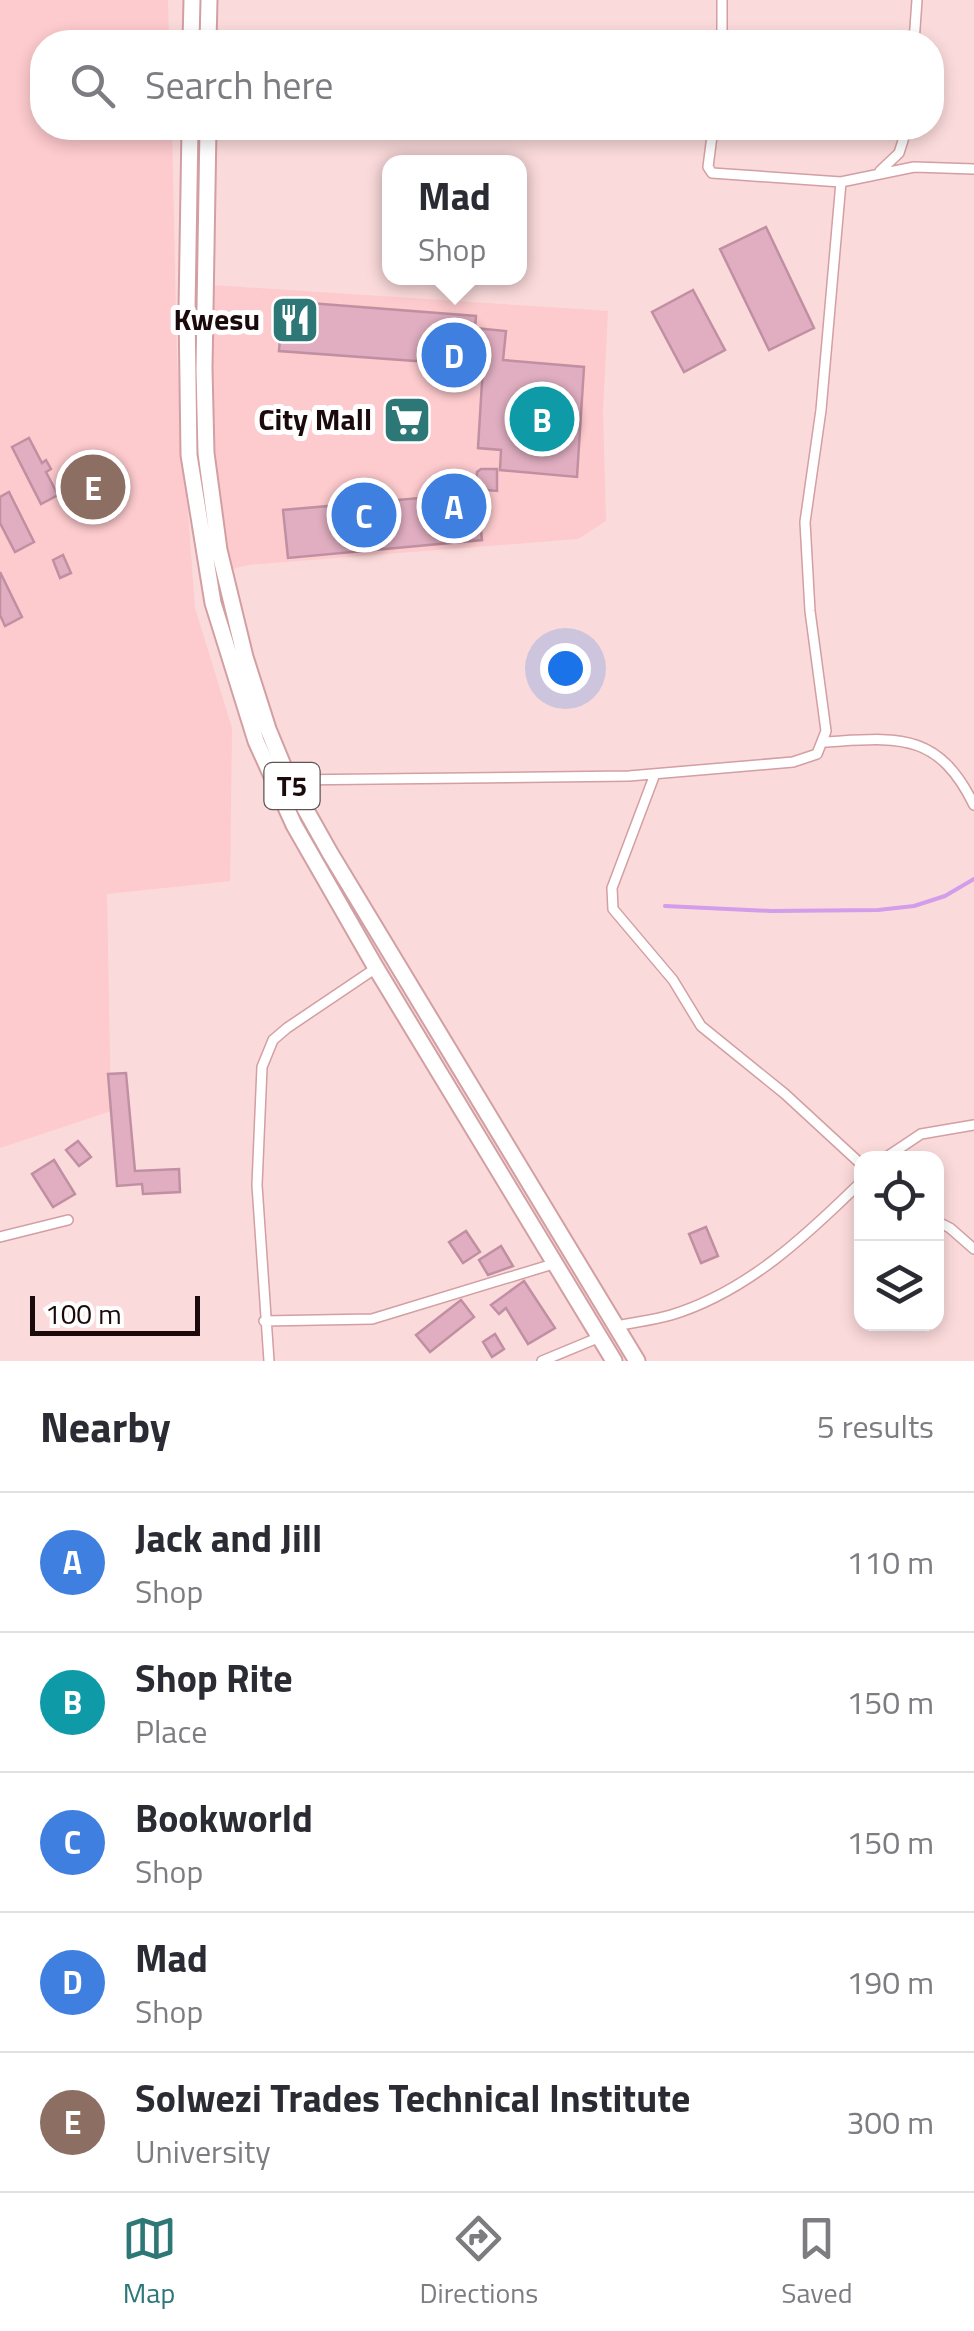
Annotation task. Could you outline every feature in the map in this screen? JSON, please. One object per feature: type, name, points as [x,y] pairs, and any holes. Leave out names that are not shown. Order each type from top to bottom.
[{"type":"highway","points":[[192,0],[192,30]]},
{"type":"highway","points":[[208,30],[209,0]]},
{"type":"highway","name":"T5","points":[[190,140],[186,309],[189,455],[213,603],[246,711],[276,788],[376,968],[614,1361]]},
{"type":"highway","name":"T5","points":[[208,140],[204,369],[211,496],[219,550],[245,657],[288,780],[636,1361]]},
{"type":"street","points":[[722,0],[722,30]]},
{"type":"street","points":[[915,30],[918,0]]},
{"type":"street","points":[[711,140],[708,168],[712,173],[842,182],[914,168],[974,169]]},
{"type":"street","points":[[878,174],[899,153],[903,140]]},
{"type":"street","points":[[288,780],[550,779],[656,774],[794,762],[817,754],[826,730],[806,575],[805,522],[821,410],[842,182]]},
{"type":"street","points":[[824,742],[888,738],[909,741],[950,764],[974,805]]},
{"type":"street","points":[[656,774],[618,868],[610,895],[613,909],[673,980],[702,1026],[854,1158]]},
{"type":"street","points":[[269,1361],[257,1185],[262,1067],[272,1040],[376,968]]},
{"type":"street","points":[[895,1151],[920,1134],[974,1125]]},
{"type":"street","points":[[617,1326],[670,1316],[734,1287],[803,1236],[854,1188]]},
{"type":"street","points":[[0,1237],[68,1220]]},
{"type":"street","points":[[944,1225],[974,1250]]},
{"type":"street","points":[[264,1321],[372,1319],[553,1264]]},
{"type":"street","points":[[542,1361],[600,1337]]},
{"type":"shaded area","points":[[0,0],[168,0],[169,30],[30,30],[30,140],[172,140],[177,362],[195,608],[232,728],[230,881],[107,894],[111,1111],[0,1148]]},
{"type":"shaded area","name":"City Mall","points":[[211,285],[608,311],[603,411],[606,521],[578,539],[248,565],[224,571],[211,429]]},
{"type":"building","points":[[766,227],[814,328],[769,350],[720,249]]},
{"type":"building","points":[[693,290],[725,350],[684,372],[652,312]]},
{"type":"building","points":[[283,301],[476,316],[475,328],[506,331],[503,360],[584,367],[577,477],[500,470],[501,450],[478,448],[483,366],[279,351]]},
{"type":"building","points":[[29,438],[42,463],[46,460],[51,469],[46,472],[58,495],[41,504],[12,447]]},
{"type":"building","points":[[497,469],[497,491],[476,489],[477,472]]},
{"type":"building","points":[[9,492],[34,542],[15,552],[0,523],[0,497]]},
{"type":"building","points":[[477,493],[482,540],[288,558],[283,510]]},
{"type":"building","points":[[63,555],[71,573],[60,578],[53,560]]},
{"type":"building","points":[[0,572],[22,617],[5,626],[0,615]]},
{"type":"building","points":[[126,1073],[135,1171],[179,1169],[180,1192],[143,1194],[142,1184],[117,1186],[108,1074]]},
{"type":"building","points":[[78,1141],[91,1157],[79,1166],[66,1150]]},
{"type":"building","points":[[54,1160],[75,1194],[53,1207],[32,1174]]},
{"type":"building","points":[[706,1227],[718,1256],[701,1263],[689,1234]]},
{"type":"building","points":[[466,1231],[480,1252],[463,1263],[449,1242]]},
{"type":"building","points":[[501,1246],[513,1266],[488,1275],[479,1260]]},
{"type":"building","points":[[524,1281],[555,1328],[528,1344],[506,1308],[499,1314],[491,1305]]},
{"type":"building","points":[[461,1300],[474,1317],[430,1352],[416,1335]]},
{"type":"building","points":[[495,1334],[504,1349],[492,1357],[483,1342]]},
{"type":"waterway","points":[[665,906],[771,911],[878,910],[914,906],[945,896],[974,879]]},
{"type":"place","name":"Kwesu","points":[[295,320]]},
{"type":"place","name":"Mad","points":[[454,355]]},
{"type":"place","name":"Shop Rite","points":[[542,419]]},
{"type":"place","name":"City Mall","points":[[407,420]]},
{"type":"place","name":"Solwezi Trades Technical Institute","points":[[93,487]]},
{"type":"place","name":"Jack and Jill","points":[[454,506]]},
{"type":"place","name":"Bookworld","points":[[364,515]]}]
